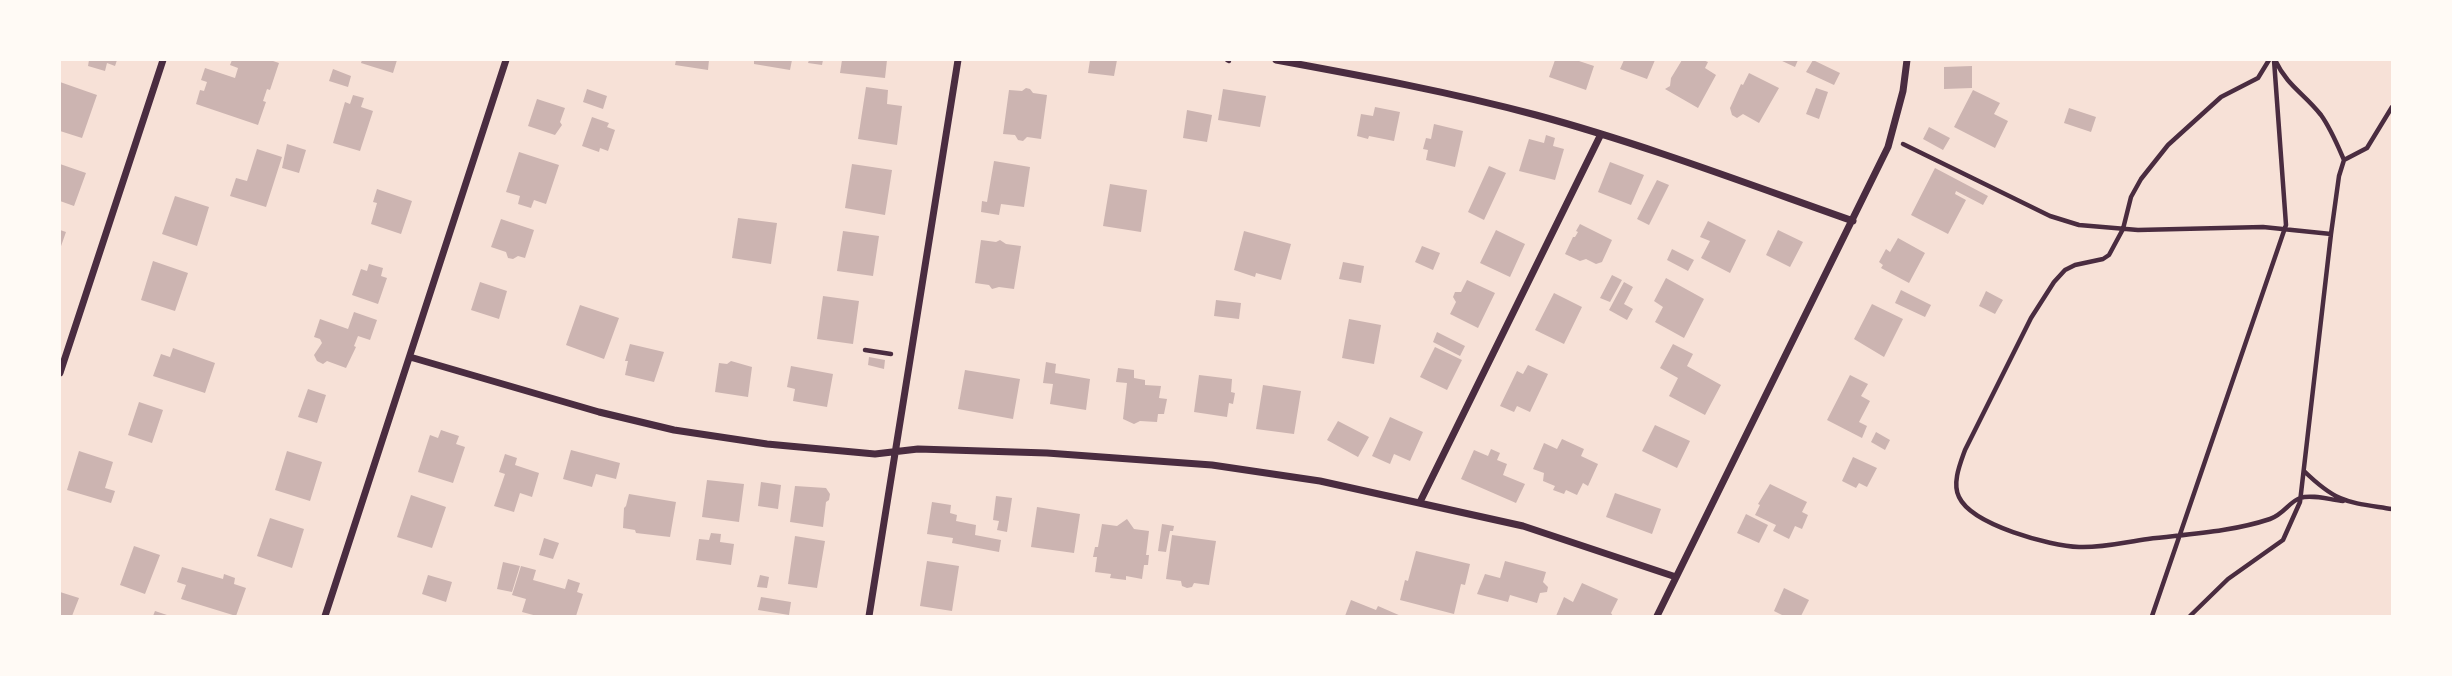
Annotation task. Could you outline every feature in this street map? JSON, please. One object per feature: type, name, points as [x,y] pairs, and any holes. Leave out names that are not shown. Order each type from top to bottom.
[{"type":"street","points":[[60,373],[163,60]]},
{"type":"street","points":[[325,617],[506,60]]},
{"type":"street","points":[[869,617],[958,60]]},
{"type":"street","points":[[1276,60],[1419,86],[1601,134],[1853,221]]},
{"type":"street","points":[[1657,617],[1853,221],[1891,138],[1903,91],[1907,60]]},
{"type":"street","points":[[1420,502],[1601,134]]},
{"type":"street","points":[[410,357],[599,412],[674,430],[777,445],[875,454],[918,449],[1047,453],[1212,465],[1320,481],[1523,526],[1676,577]]},
{"type":"path","points":[[2190,617],[2228,579],[2283,540],[2301,498],[2331,234],[2339,176],[2344,160],[2332,132],[2320,114],[2292,87],[2273,60]]},
{"type":"path","points":[[2152,617],[2286,225],[2273,60]]},
{"type":"path","points":[[2273,60],[2258,78],[2221,97],[2168,145],[2131,197],[2123,229],[2109,255],[2065,270],[2054,282],[2031,318],[1965,450],[1959,467],[1958,495],[1964,506],[2002,528],[2078,547],[2106,546],[2214,531],[2270,519],[2284,513],[2301,498],[2392,509]]},
{"type":"path","points":[[2344,160],[2367,148],[2392,107]]},
{"type":"path","points":[[1891,138],[2059,220],[2079,225],[2123,229],[2284,229],[2331,234]]},
{"type":"path","points":[[865,349],[891,354]]},
{"type":"path","points":[[2304,471],[2323,489],[2343,501]]},
{"type":"building","points":[[89,60],[117,60],[115,66],[107,63],[105,71],[88,66]]},
{"type":"building","points":[[232,60],[270,60],[279,63],[270,90],[267,89],[263,101],[266,102],[258,125],[196,104],[200,90],[204,91],[207,82],[201,80],[205,68],[235,78],[238,68],[230,65]]},
{"type":"building","points":[[362,60],[397,60],[393,73],[361,63]]},
{"type":"building","points":[[676,60],[709,60],[708,70],[675,65]]},
{"type":"building","points":[[754,60],[792,60],[790,70],[754,64]]},
{"type":"building","points":[[809,60],[823,60],[822,65],[808,63]]},
{"type":"building","points":[[842,60],[887,60],[885,78],[840,73]]},
{"type":"building","points":[[1090,60],[1117,60],[1114,76],[1088,73]]},
{"type":"building","points":[[1555,60],[1576,60],[1594,66],[1586,90],[1549,77]]},
{"type":"building","points":[[1624,60],[1655,60],[1647,79],[1620,69]]},
{"type":"building","points":[[1682,60],[1708,62],[1705,68],[1716,75],[1698,108],[1665,89],[1670,86],[1671,78]]},
{"type":"building","points":[[1780,60],[1798,60],[1795,67]]},
{"type":"building","points":[[1813,60],[1840,73],[1834,85],[1806,72]]},
{"type":"building","points":[[1972,66],[1972,88],[1944,89],[1944,67]]},
{"type":"building","points":[[333,69],[351,76],[348,87],[329,81]]},
{"type":"building","points":[[1749,73],[1779,88],[1759,123],[1743,114],[1737,118],[1732,115],[1730,108]]},
{"type":"building","points":[[60,82],[97,95],[82,138],[60,131]]},
{"type":"building","points":[[866,87],[888,90],[887,104],[902,106],[897,145],[858,139]]},
{"type":"building","points":[[1026,88],[1033,93],[1047,95],[1041,139],[1027,137],[1023,141],[1018,140],[1015,135],[1003,134],[1009,90],[1022,91]]},
{"type":"building","points":[[1816,88],[1828,92],[1819,119],[1806,114]]},
{"type":"building","points":[[587,89],[607,96],[603,109],[583,102]]},
{"type":"building","points":[[1223,89],[1266,96],[1260,127],[1218,120]]},
{"type":"building","points":[[1973,90],[2000,103],[1994,114],[2008,121],[1995,148],[1954,127]]},
{"type":"building","points":[[353,95],[364,98],[361,107],[373,111],[360,151],[333,143],[345,102],[350,104]]},
{"type":"building","points":[[537,99],[565,108],[560,122],[562,125],[555,135],[528,126]]},
{"type":"building","points":[[1375,107],[1400,112],[1394,141],[1357,136],[1361,114],[1373,116]]},
{"type":"building","points":[[2069,108],[2096,117],[2091,132],[2064,123]]},
{"type":"building","points":[[1187,110],[1212,115],[1207,142],[1183,138]]},
{"type":"building","points":[[592,117],[609,123],[607,127],[615,130],[608,151],[600,148],[599,152],[582,146]]},
{"type":"building","points":[[1434,124],[1463,131],[1455,167],[1426,160],[1428,150],[1423,149],[1426,138],[1431,139]]},
{"type":"building","points":[[1929,127],[1950,138],[1943,150],[1923,139]]},
{"type":"building","points":[[1546,135],[1555,138],[1553,146],[1564,149],[1555,180],[1519,171],[1529,139],[1544,143]]},
{"type":"building","points":[[287,144],[306,150],[299,173],[282,168]]},
{"type":"building","points":[[257,149],[282,157],[266,207],[230,196],[236,178],[247,181]]},
{"type":"building","points":[[519,152],[559,165],[546,204],[534,200],[531,208],[518,204],[520,196],[506,192]]},
{"type":"building","points":[[994,161],[1030,167],[1024,207],[1001,204],[999,215],[981,212],[982,201],[987,202]]},
{"type":"building","points":[[1610,162],[1644,175],[1631,205],[1598,192]]},
{"type":"building","points":[[60,164],[86,173],[74,206],[60,201]]},
{"type":"building","points":[[852,164],[892,170],[885,215],[845,208]]},
{"type":"building","points":[[1489,166],[1506,173],[1484,220],[1468,212]]},
{"type":"building","points":[[1935,168],[1988,196],[1983,205],[1956,191],[1955,194],[1966,200],[1948,234],[1911,215]]},
{"type":"building","points":[[1657,180],[1669,185],[1649,225],[1637,219]]},
{"type":"building","points":[[1110,184],[1147,190],[1141,232],[1103,226]]},
{"type":"building","points":[[377,189],[412,201],[401,234],[371,224],[377,203],[373,202]]},
{"type":"building","points":[[175,196],[209,207],[197,246],[162,234]]},
{"type":"building","points":[[738,218],[777,223],[771,264],[732,258]]},
{"type":"building","points":[[501,219],[534,230],[525,258],[508,258],[506,252],[491,247]]},
{"type":"building","points":[[1708,221],[1746,240],[1730,273],[1701,258],[1710,241],[1700,237]]},
{"type":"building","points":[[1580,224],[1612,240],[1602,262],[1596,264],[1586,259],[1580,261],[1565,254]]},
{"type":"building","points":[[60,230],[66,232],[60,249]]},
{"type":"building","points":[[1496,230],[1525,244],[1510,277],[1480,263]]},
{"type":"building","points":[[1778,230],[1803,242],[1790,267],[1766,255]]},
{"type":"building","points":[[843,231],[879,236],[873,276],[837,271]]},
{"type":"building","points":[[1244,231],[1291,244],[1281,280],[1256,273],[1255,277],[1234,270]]},
{"type":"building","points":[[1898,238],[1925,253],[1909,283],[1881,268],[1883,265],[1879,262],[1886,249],[1890,252]]},
{"type":"building","points":[[981,240],[1000,240],[1006,244],[1021,246],[1014,289],[992,289],[989,285],[975,283]]},
{"type":"building","points":[[1422,246],[1440,253],[1433,270],[1415,262]]},
{"type":"building","points":[[1672,249],[1694,260],[1688,271],[1667,260]]},
{"type":"building","points":[[153,261],[188,273],[175,311],[141,300]]},
{"type":"building","points":[[1343,262],[1364,266],[1361,283],[1339,279]]},
{"type":"building","points":[[369,264],[383,268],[381,276],[387,278],[378,304],[352,295],[361,269],[367,271]]},
{"type":"building","points":[[1612,275],[1622,280],[1610,302],[1600,298]]},
{"type":"building","points":[[1666,278],[1704,299],[1684,338],[1655,322],[1663,307],[1654,301]]},
{"type":"building","points":[[1467,280],[1495,293],[1478,328],[1450,314],[1456,302],[1453,297],[1455,292],[1461,292]]},
{"type":"building","points":[[480,282],[507,291],[499,319],[471,310]]},
{"type":"building","points":[[1624,282],[1633,287],[1624,304],[1633,309],[1627,320],[1609,310]]},
{"type":"building","points":[[1901,290],[1931,305],[1925,317],[1895,303]]},
{"type":"building","points":[[1986,291],[2003,300],[1995,314],[1979,306]]},
{"type":"building","points":[[1554,293],[1582,307],[1564,344],[1535,330]]},
{"type":"building","points":[[823,296],[859,301],[853,344],[817,339]]},
{"type":"building","points":[[1216,300],[1241,303],[1239,319],[1214,316]]},
{"type":"building","points":[[1872,304],[1903,319],[1884,357],[1854,339]]},
{"type":"building","points":[[580,305],[619,318],[604,359],[566,345]]},
{"type":"building","points":[[354,312],[377,320],[370,340],[358,336],[346,368],[327,361],[323,364],[317,361],[314,355],[322,343],[314,337],[320,319],[348,329]]},
{"type":"building","points":[[1349,319],[1381,325],[1374,364],[1342,358]]},
{"type":"building","points":[[1437,332],[1465,346],[1460,356],[1433,342]]},
{"type":"building","points":[[630,344],[664,352],[654,382],[625,375],[628,361],[625,361]]},
{"type":"building","points":[[1673,344],[1693,354],[1687,366],[1721,385],[1705,415],[1669,396],[1678,378],[1660,368]]},
{"type":"building","points":[[1435,347],[1462,360],[1447,390],[1420,377]]},
{"type":"building","points":[[173,348],[215,363],[205,393],[153,376],[161,354],[170,357]]},
{"type":"building","points":[[869,357],[885,360],[884,369],[868,365]]},
{"type":"building","points":[[731,361],[752,367],[748,397],[715,392],[719,363],[727,364]]},
{"type":"building","points":[[1046,362],[1056,364],[1055,373],[1090,379],[1086,410],[1050,404],[1053,384],[1043,383]]},
{"type":"building","points":[[1528,365],[1548,374],[1530,412],[1517,406],[1514,412],[1500,406],[1517,371],[1523,374]]},
{"type":"building","points":[[791,366],[833,374],[827,407],[793,401],[795,389],[787,387]]},
{"type":"building","points":[[1118,368],[1134,370],[1134,378],[1145,380],[1145,385],[1161,386],[1159,398],[1167,399],[1164,414],[1158,414],[1157,422],[1140,421],[1134,424],[1123,419],[1127,383],[1116,382]]},
{"type":"building","points":[[965,370],[1020,379],[1013,419],[958,409]]},
{"type":"building","points":[[1199,375],[1232,379],[1231,392],[1235,393],[1233,404],[1229,403],[1227,417],[1194,412]]},
{"type":"building","points":[[1850,375],[1868,384],[1861,396],[1870,401],[1859,422],[1867,426],[1862,438],[1827,420]]},
{"type":"building","points":[[1263,385],[1301,391],[1294,434],[1256,429]]},
{"type":"building","points":[[308,389],[326,395],[317,423],[298,417]]},
{"type":"building","points":[[139,402],[163,410],[152,443],[128,435]]},
{"type":"building","points":[[1390,417],[1423,432],[1410,461],[1394,454],[1390,464],[1372,456]]},
{"type":"building","points":[[1338,421],[1369,437],[1358,457],[1327,440]]},
{"type":"building","points":[[1655,425],[1690,441],[1677,468],[1642,451]]},
{"type":"building","points":[[441,430],[459,436],[456,444],[465,447],[453,483],[418,472],[430,435],[438,438]]},
{"type":"building","points":[[1876,432],[1890,440],[1885,450],[1871,442]]},
{"type":"building","points":[[1562,439],[1584,449],[1581,456],[1598,464],[1588,486],[1583,483],[1577,495],[1566,490],[1564,494],[1553,490],[1555,486],[1543,481],[1544,473],[1533,469],[1544,443],[1557,449]]},
{"type":"building","points":[[1491,449],[1500,453],[1497,460],[1507,464],[1503,475],[1525,484],[1516,503],[1461,479],[1474,450],[1488,456]]},
{"type":"building","points":[[571,450],[620,463],[616,479],[596,474],[592,487],[563,479]]},
{"type":"building","points":[[79,451],[113,462],[105,488],[115,491],[111,503],[67,490]]},
{"type":"building","points":[[287,451],[322,462],[310,501],[275,490]]},
{"type":"building","points":[[505,454],[517,458],[515,465],[539,473],[532,497],[520,493],[514,512],[494,506],[505,474],[499,472]]},
{"type":"building","points":[[1853,457],[1877,468],[1867,487],[1859,483],[1856,488],[1842,481]]},
{"type":"building","points":[[707,480],[744,484],[739,522],[702,517]]},
{"type":"building","points":[[761,482],[781,485],[778,509],[758,506]]},
{"type":"building","points":[[1770,484],[1807,502],[1802,512],[1808,515],[1802,529],[1795,526],[1789,539],[1773,531],[1776,525],[1755,515]]},
{"type":"building","points":[[795,486],[826,488],[830,494],[826,502],[823,527],[790,522]]},
{"type":"building","points":[[1615,493],[1661,509],[1652,534],[1606,517]]},
{"type":"building","points":[[629,494],[676,502],[670,537],[636,533],[635,530],[623,528],[624,508]]},
{"type":"building","points":[[411,495],[446,507],[432,548],[397,537]]},
{"type":"building","points":[[996,496],[1012,498],[1007,532],[997,530],[999,521],[993,520]]},
{"type":"building","points":[[932,502],[951,505],[950,513],[957,515],[956,521],[976,525],[975,535],[1001,540],[999,552],[952,543],[953,538],[927,534]]},
{"type":"building","points":[[1037,507],[1080,514],[1074,553],[1031,547]]},
{"type":"building","points":[[1746,514],[1768,525],[1759,543],[1737,533]]},
{"type":"building","points":[[270,518],[304,529],[292,568],[257,556]]},
{"type":"building","points":[[1127,519],[1134,529],[1149,531],[1146,555],[1149,555],[1148,565],[1144,565],[1142,579],[1126,576],[1126,580],[1110,578],[1111,574],[1095,572],[1097,557],[1093,557],[1095,547],[1098,547],[1102,524],[1117,526]]},
{"type":"building","points":[[1162,524],[1174,526],[1173,531],[1170,531],[1166,552],[1158,551]]},
{"type":"building","points":[[711,533],[721,534],[720,542],[734,544],[731,565],[696,560],[699,539],[709,540]]},
{"type":"building","points":[[1172,535],[1216,541],[1209,585],[1194,583],[1187,588],[1182,586],[1181,581],[1166,579]]},
{"type":"building","points":[[795,536],[825,541],[817,588],[788,584]]},
{"type":"building","points":[[544,538],[559,543],[553,559],[539,555]]},
{"type":"building","points":[[134,546],[160,555],[145,594],[120,585]]},
{"type":"building","points":[[1416,551],[1470,564],[1465,585],[1461,584],[1454,614],[1400,600]]},
{"type":"building","points":[[927,561],[959,566],[952,611],[920,606]]},
{"type":"building","points":[[1505,561],[1546,572],[1543,582],[1548,587],[1547,592],[1540,593],[1537,603],[1510,595],[1508,602],[1477,594],[1485,574],[1500,578]]},
{"type":"building","points":[[503,562],[520,566],[512,592],[497,589]]},
{"type":"building","points":[[521,566],[536,570],[533,580],[565,589],[568,579],[580,583],[577,592],[583,594],[576,616],[537,616],[522,612],[526,599],[512,595]]},
{"type":"building","points":[[182,567],[223,579],[224,574],[235,578],[234,584],[246,588],[236,616],[181,599],[186,585],[177,582]]},
{"type":"building","points":[[428,575],[452,582],[446,602],[422,594]]},
{"type":"building","points":[[760,575],[769,577],[767,588],[757,587]]},
{"type":"building","points":[[1582,583],[1618,599],[1611,613],[1613,616],[1556,616],[1564,597],[1573,602]]},
{"type":"building","points":[[1784,588],[1809,600],[1801,616],[1784,616],[1774,611]]},
{"type":"building","points":[[60,592],[79,598],[72,616],[60,616]]},
{"type":"building","points":[[761,597],[791,602],[789,615],[758,610]]},
{"type":"building","points":[[1351,600],[1376,610],[1378,606],[1401,616],[1345,616]]},
{"type":"building","points":[[155,611],[170,616],[153,616]]}]
